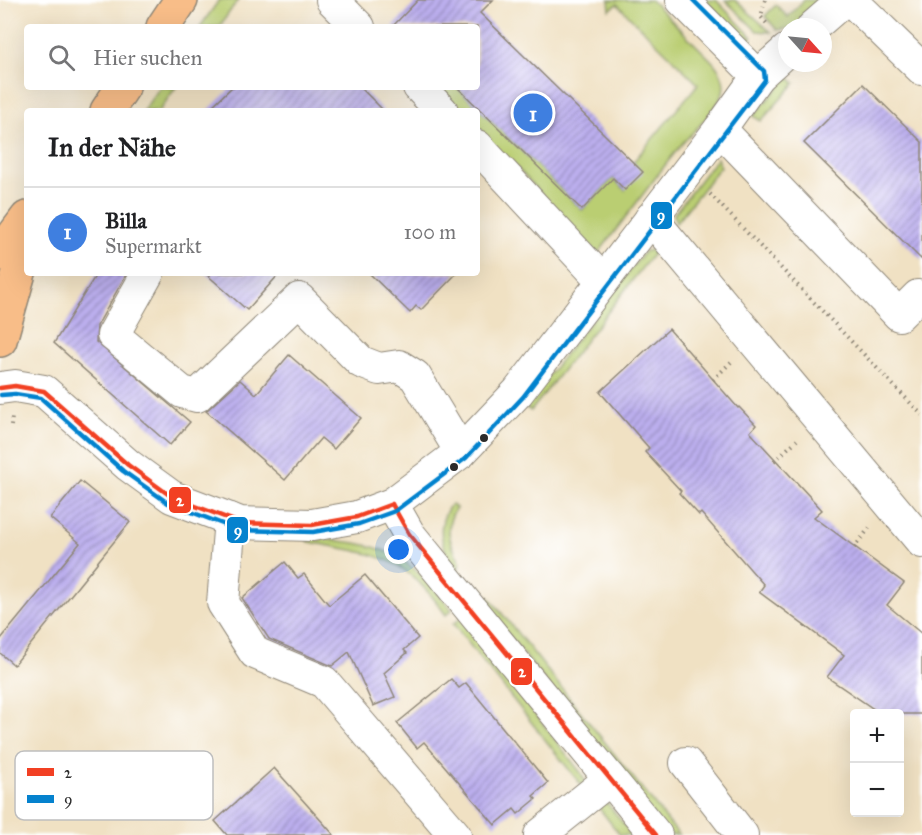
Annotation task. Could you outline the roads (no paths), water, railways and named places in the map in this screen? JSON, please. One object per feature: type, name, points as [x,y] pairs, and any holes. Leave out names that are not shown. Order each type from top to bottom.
[{"type":"main road","points":[[165,24],[181,0]]},
{"type":"main road","points":[[109,108],[121,90]]},
{"type":"main road","points":[[0,340],[24,228]]},
{"type":"main road","points":[[0,297],[17,253]]},
{"type":"street","points":[[332,0],[356,24]]},
{"type":"street","points":[[682,0],[758,76]]},
{"type":"street","points":[[823,18],[844,0]]},
{"type":"street","points":[[851,0],[922,69]]},
{"type":"street","points":[[0,388],[15,386],[44,391],[128,465],[172,497],[240,523],[312,525],[357,517],[392,504],[461,452],[518,392],[758,76],[778,58]]},
{"type":"street","points":[[422,90],[439,108]]},
{"type":"street","points":[[720,129],[899,315],[918,296]]},
{"type":"street","points":[[480,150],[603,281]]},
{"type":"street","points":[[651,218],[922,542]]},
{"type":"street","points":[[146,276],[114,335],[182,392],[197,396],[298,299],[362,362],[379,369],[399,366],[415,376],[461,452]]},
{"type":"street","points":[[392,504],[409,534],[656,835]]},
{"type":"street","points":[[230,519],[224,603],[255,653],[324,682],[455,835]]},
{"type":"street","points":[[686,763],[742,835]]},
{"type":"street","points":[[551,832],[610,779]]},
{"type":"place","name":"Billa","points":[[533,113]]}]
